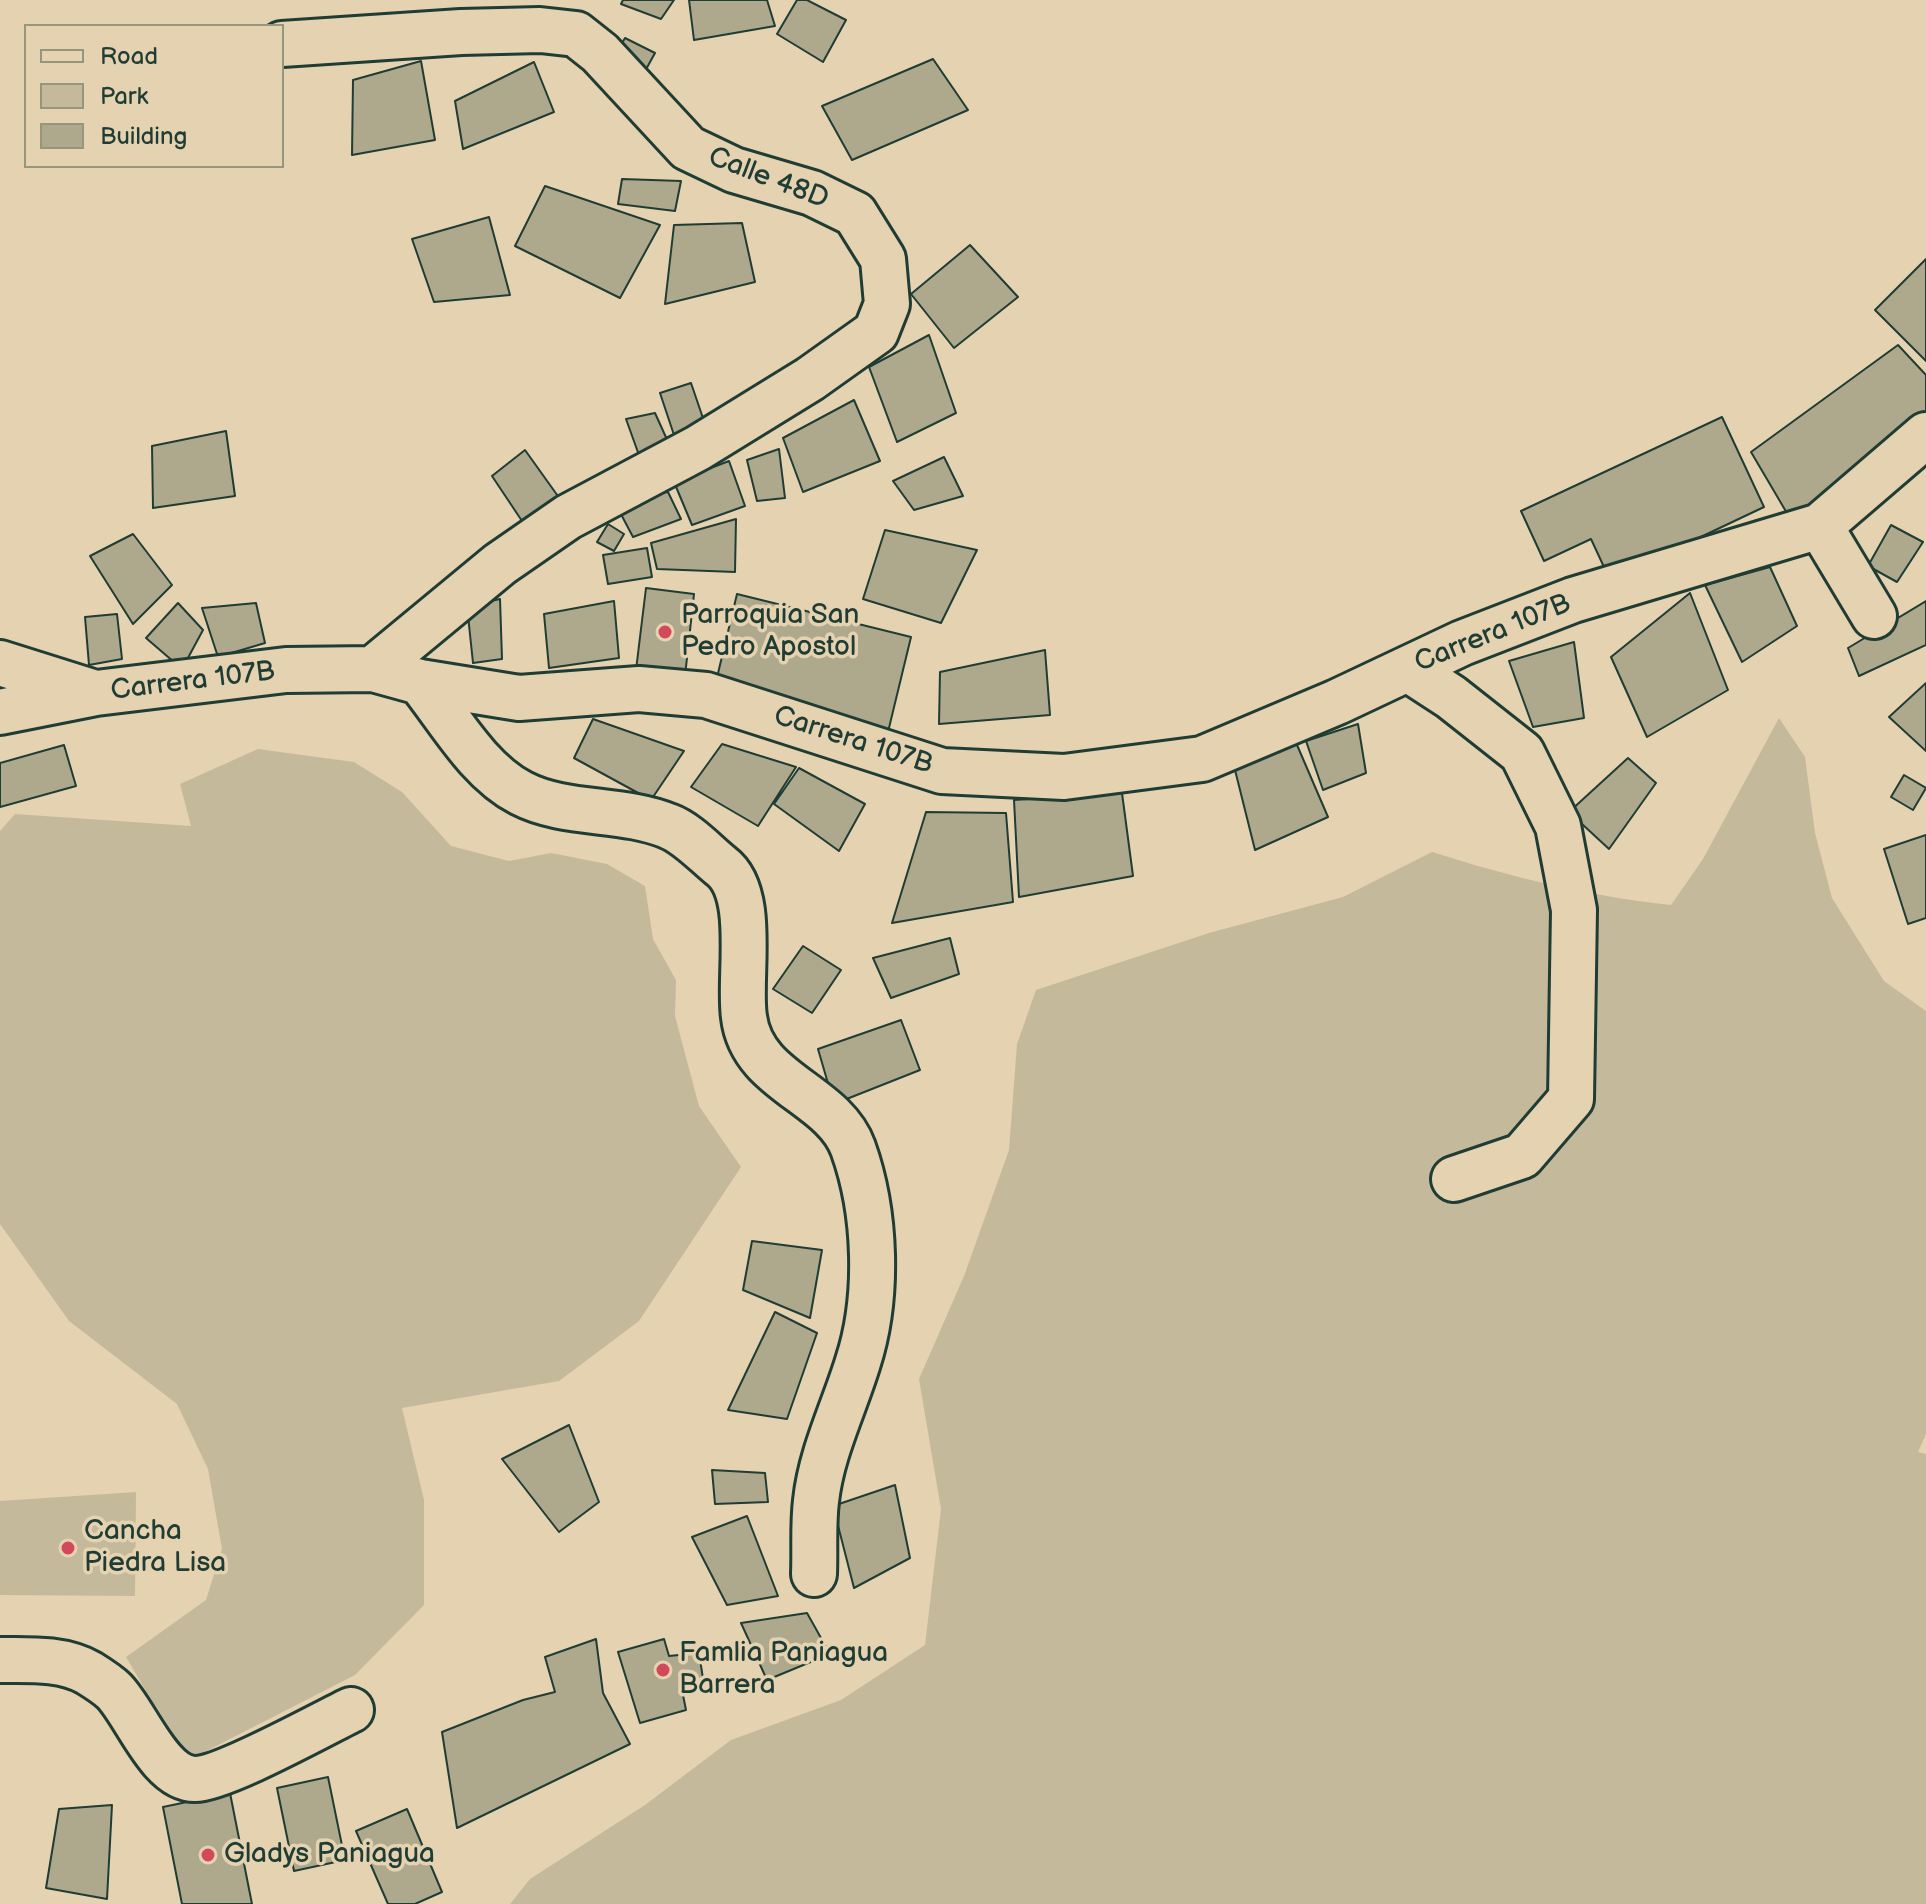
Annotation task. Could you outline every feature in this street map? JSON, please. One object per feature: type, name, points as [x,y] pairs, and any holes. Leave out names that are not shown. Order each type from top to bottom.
[{"type":"street","name":"Calle 48D","points":[[284,44],[461,32],[540,30],[576,34],[600,53],[688,148],[734,170],[812,193],[855,214],[883,259],[887,304],[876,332],[810,379],[698,448],[568,517],[500,564],[373,669]]},
{"type":"street","name":"Carrera 107B","points":[[0,712],[96,693],[286,670],[373,669],[420,682],[519,698],[639,689],[706,695],[942,771],[1064,777],[1202,759],[1462,643],[1573,600],[1820,526],[1926,435]]},
{"type":"street","points":[[1820,526],[1874,616]]},
{"type":"street","points":[[0,663],[96,693]]},
{"type":"street","points":[[1408,669],[1522,753],[1558,826],[1574,910],[1571,1099],[1522,1156],[1454,1179]]},
{"type":"street","points":[[420,682],[490,770],[522,793],[670,826],[728,871],[739,893],[744,1017],[754,1051],[794,1088],[822,1106],[853,1145],[868,1215],[869,1314],[859,1359],[827,1451],[816,1501],[814,1574]]},
{"type":"street","points":[[0,1660],[49,1660],[87,1672],[115,1691],[159,1757],[180,1774],[194,1779],[220,1772],[351,1710]]},
{"type":"green space","points":[[1779,718],[1805,757],[1815,833],[1832,898],[1884,981],[1926,1011],[1926,1434],[1918,1452],[1926,1454],[1926,1904],[510,1904],[530,1879],[645,1805],[731,1740],[841,1700],[925,1645],[941,1509],[919,1379],[964,1276],[1009,1150],[1017,1044],[1036,990],[1209,933],[1343,897],[1432,852],[1550,884],[1671,905],[1703,859]]},
{"type":"green space","points":[[258,749],[354,762],[402,792],[451,846],[509,861],[551,853],[607,864],[645,886],[653,939],[676,980],[675,1016],[699,1106],[741,1167],[639,1321],[559,1381],[402,1408],[424,1500],[424,1605],[355,1675],[187,1761],[126,1657],[206,1600],[222,1549],[208,1469],[177,1404],[69,1321],[0,1224],[0,831],[15,814],[191,826],[180,784]]},
{"type":"green space","name":"Cancha Piedra Lisa","points":[[136,1492],[135,1596],[0,1595],[0,1501]]},
{"type":"building","points":[[623,0],[674,0],[661,19],[621,4]]},
{"type":"building","points":[[689,0],[767,0],[775,26],[694,40]]},
{"type":"building","points":[[797,0],[807,0],[846,20],[823,62],[777,34]]},
{"type":"building","points":[[625,38],[655,53],[644,73],[614,57]]},
{"type":"building","points":[[933,59],[968,110],[852,160],[822,106]]},
{"type":"building","points":[[421,61],[435,140],[352,155],[353,80]]},
{"type":"building","points":[[534,62],[554,112],[463,149],[455,101]]},
{"type":"building","points":[[622,179],[681,181],[675,211],[618,204]]},
{"type":"building","points":[[545,186],[660,225],[620,298],[515,246]]},
{"type":"building","points":[[489,217],[510,295],[434,302],[412,239]]},
{"type":"building","points":[[742,223],[755,282],[665,304],[674,225]]},
{"type":"building","points":[[970,245],[1018,297],[954,348],[911,294]]},
{"type":"building","points":[[1926,259],[1926,361],[1875,310]]},
{"type":"building","points":[[929,335],[956,413],[897,442],[869,367]]},
{"type":"building","points":[[1898,345],[1926,375],[1926,411],[1882,455],[1791,520],[1751,452]]},
{"type":"building","points":[[691,383],[706,427],[675,438],[660,393]]},
{"type":"building","points":[[854,400],[880,461],[803,492],[783,438]]},
{"type":"building","points":[[655,413],[669,444],[640,458],[626,419]]},
{"type":"building","points":[[1722,417],[1764,507],[1610,580],[1591,539],[1544,561],[1521,511]]},
{"type":"building","points":[[226,431],[235,496],[153,508],[152,446]]},
{"type":"building","points":[[779,449],[785,498],[757,501],[747,460]]},
{"type":"building","points":[[525,450],[560,499],[524,524],[492,476]]},
{"type":"building","points":[[944,457],[963,496],[914,510],[893,481]]},
{"type":"building","points":[[729,461],[745,506],[692,525],[674,482]]},
{"type":"building","points":[[668,492],[681,519],[633,537],[614,501]]},
{"type":"building","points":[[736,519],[735,572],[657,569],[651,543]]},
{"type":"building","points":[[608,524],[624,534],[614,551],[597,542]]},
{"type":"building","points":[[1891,525],[1923,542],[1897,582],[1868,566]]},
{"type":"building","points":[[885,530],[977,550],[941,623],[863,599]]},
{"type":"building","points":[[133,534],[172,585],[133,624],[90,556]]},
{"type":"building","points":[[647,548],[652,577],[608,584],[603,555]]},
{"type":"building","points":[[1770,567],[1797,626],[1742,662],[1705,585]]},
{"type":"building","name":"Parroquia San Pedro Apostol","points":[[646,588],[694,594],[685,676],[636,670]]},
{"type":"building","points":[[1690,593],[1728,690],[1647,737],[1611,657]]},
{"type":"building","points":[[737,594],[911,637],[888,732],[714,690]]},
{"type":"building","points":[[500,599],[502,659],[473,663],[467,606]]},
{"type":"building","points":[[614,601],[619,658],[549,668],[544,614]]},
{"type":"building","points":[[1926,601],[1926,645],[1859,676],[1848,648]]},
{"type":"building","points":[[178,603],[203,630],[182,669],[146,638]]},
{"type":"building","points":[[256,603],[265,643],[218,657],[202,608]]},
{"type":"building","points":[[117,614],[122,659],[89,665],[85,617]]},
{"type":"building","points":[[1574,642],[1584,718],[1533,727],[1509,661]]},
{"type":"building","points":[[1045,650],[1050,715],[939,724],[940,672]]},
{"type":"building","points":[[1926,683],[1926,751],[1889,717]]},
{"type":"building","points":[[593,719],[684,751],[651,800],[574,758]]},
{"type":"building","points":[[1358,724],[1366,773],[1323,790],[1306,741]]},
{"type":"building","points":[[1294,738],[1328,817],[1255,850],[1233,762]]},
{"type":"building","points":[[722,744],[796,767],[758,826],[691,787]]},
{"type":"building","points":[[64,745],[76,786],[0,807],[0,763]]},
{"type":"building","points":[[1628,758],[1656,783],[1609,849],[1569,812]]},
{"type":"building","points":[[799,768],[865,804],[839,851],[774,804]]},
{"type":"building","points":[[1904,775],[1926,788],[1913,810],[1891,797]]},
{"type":"building","points":[[1122,793],[1133,876],[1019,897],[1014,800]]},
{"type":"building","points":[[926,812],[1006,813],[1013,902],[892,923]]},
{"type":"building","points":[[1926,835],[1926,918],[1908,924],[1884,849]]},
{"type":"building","points":[[950,938],[959,974],[891,998],[873,958]]},
{"type":"building","points":[[803,946],[841,970],[812,1013],[773,989]]},
{"type":"building","points":[[901,1020],[920,1070],[834,1104],[818,1049]]},
{"type":"building","points":[[752,1241],[822,1250],[810,1318],[743,1290]]},
{"type":"building","points":[[775,1312],[817,1333],[787,1419],[728,1410]]},
{"type":"building","points":[[569,1425],[599,1502],[559,1532],[502,1459]]},
{"type":"building","points":[[712,1470],[765,1473],[768,1502],[715,1504]]},
{"type":"building","points":[[895,1485],[910,1558],[854,1588],[833,1506]]},
{"type":"building","points":[[747,1516],[778,1596],[727,1605],[692,1537]]},
{"type":"building","points":[[807,1613],[830,1654],[767,1680],[741,1623]]},
{"type":"building","points":[[596,1639],[603,1693],[630,1744],[457,1828],[442,1732],[523,1700],[555,1692],[545,1657]]},
{"type":"building","name":"Famlia Paniagua Barrera","points":[[664,1639],[669,1656],[699,1653],[704,1685],[682,1690],[686,1710],[640,1723],[618,1652]]},
{"type":"building","points":[[328,1777],[345,1860],[294,1871],[277,1788]]},
{"type":"building","name":"Gladys Paniagua","points":[[230,1793],[252,1904],[182,1904],[163,1807]]},
{"type":"building","points":[[112,1805],[107,1899],[46,1888],[59,1809]]},
{"type":"building","points":[[407,1809],[442,1892],[415,1904],[388,1904],[356,1831]]},
{"type":"place","name":"Parroquia San Pedro Apostol","points":[[665,632]]},
{"type":"place","name":"Cancha Piedra Lisa","points":[[68,1548]]},
{"type":"place","name":"Famlia Paniagua Barrera","points":[[663,1670]]},
{"type":"place","name":"Gladys Paniagua","points":[[208,1855]]}]
